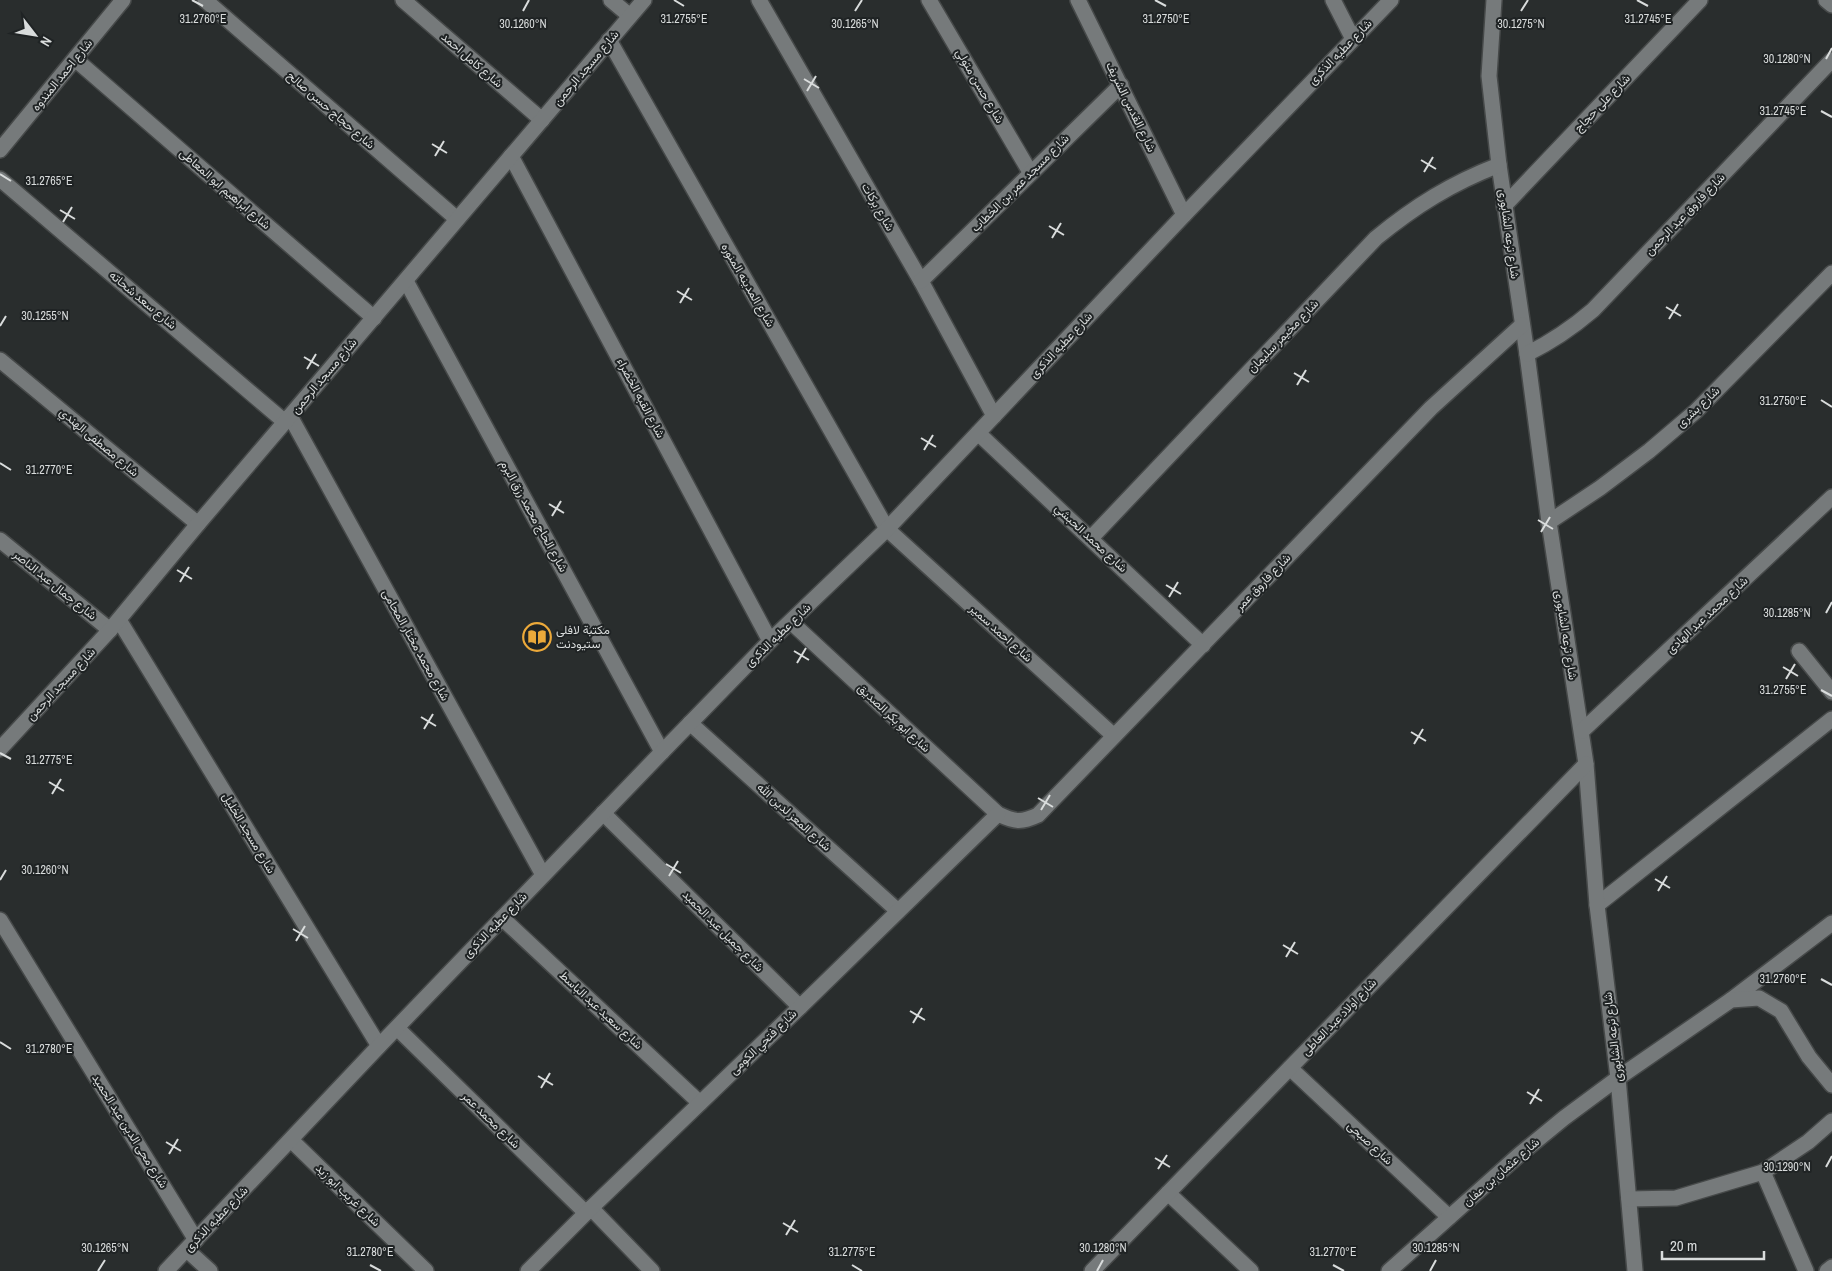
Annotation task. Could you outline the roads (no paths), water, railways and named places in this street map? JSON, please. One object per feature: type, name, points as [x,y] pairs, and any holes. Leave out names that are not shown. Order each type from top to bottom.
[{"type":"street","name":"شارع احمد المندوه","points":[[0,150],[123,0]]},
{"type":"street","name":"شارع حجاج حسن صالح","points":[[205,0],[457,219]]},
{"type":"street","name":"شارع كامل احمد","points":[[402,0],[542,120]]},
{"type":"street","points":[[611,0],[630,16]]},
{"type":"street","name":"شارع مسجد الرحمن","points":[[3,741],[115,625],[198,524],[644,0]]},
{"type":"street","name":"شارع بركات","points":[[760,0],[994,416]]},
{"type":"street","name":"شارع حسن متولي","points":[[930,0],[1030,172]]},
{"type":"street","name":"شارع القدس الشريف","points":[[1078,0],[1184,214]]},
{"type":"street","points":[[1333,0],[1353,39]]},
{"type":"street","name":"شارع عطيه الذكرى","points":[[166,1271],[542,875],[770,641],[887,529],[1184,214],[1390,0]]},
{"type":"street","points":[[1493,7],[1507,0]]},
{"type":"street","name":"شارع على حجاج","points":[[1504,206],[1700,0]]},
{"type":"street","name":"شارع ترعه الشابورى","points":[[1493,7],[1489,76],[1504,206],[1586,764],[1598,905],[1618,1078],[1635,1271]]},
{"type":"street","name":"شارع المدينه المنوره","points":[[609,40],[887,529]]},
{"type":"street","name":"شارع ابراهيم ابو المعاطى","points":[[75,59],[374,318]]},
{"type":"street","name":"شارع فاروق عبد الرحمن","points":[[1527,354],[1565,333],[1593,310],[1832,60]]},
{"type":"street","name":"شارع مسجد عمر بن الخطاب","points":[[920,282],[1030,172],[1121,85]]},
{"type":"street","name":"شارع القبه الخضراء","points":[[512,156],[770,641]]},
{"type":"street","name":"شارع مخيمر سليمان","points":[[1090,538],[1376,238],[1407,213],[1441,191],[1499,165]]},
{"type":"street","name":"شارع سعد شحاته","points":[[0,179],[288,419]]},
{"type":"street","name":"شارع بشرى","points":[[1549,522],[1607,483],[1649,451],[1696,411],[1832,273]]},
{"type":"street","name":"شارع الحاج محمد رزق البرم","points":[[406,281],[662,752]]},
{"type":"street","name":"شارع فاروق عمر","points":[[998,814],[1011,820],[1025,821],[1038,815],[1430,408],[1522,325]]},
{"type":"street","name":"شارع مصطفى الهندي","points":[[0,360],[198,524]]},
{"type":"street","name":"شارع محمد مختار المحامى","points":[[288,419],[542,875]]},
{"type":"street","name":"شارع محمد الحبشي","points":[[978,433],[1203,645]]},
{"type":"street","name":"شارع محمد عبد الهادى","points":[[1582,732],[1832,497]]},
{"type":"street","name":"شارع احمد سمير","points":[[887,529],[1114,736]]},
{"type":"street","name":"شارع جمال عبد الناصر","points":[[0,540],[115,625]]},
{"type":"street","name":"شارع ابو بكر الصديق","points":[[790,622],[998,814]]},
{"type":"street","name":"شارع مسجد الخليل","points":[[115,625],[379,1046]]},
{"type":"street","points":[[1799,651],[1832,692]]},
{"type":"street","points":[[1598,905],[1832,719]]},
{"type":"street","name":"شارع المعز لدين الله","points":[[690,723],[898,911]]},
{"type":"street","name":"شارع اولاد عبد العاطى","points":[[1092,1271],[1586,764]]},
{"type":"street","name":"شارع جميل عبد الحميد","points":[[603,813],[800,1007]]},
{"type":"street","name":"شارع فتحي الكومى","points":[[528,1271],[588,1210],[998,814]]},
{"type":"street","name":"شارع سعيد عبد الباسط","points":[[502,918],[700,1103]]},
{"type":"street","name":"شارع محى الدين عبد الحميد","points":[[0,920],[192,1245],[210,1271]]},
{"type":"street","name":"شارع عثمان بن عفان","points":[[1389,1271],[1519,1155],[1564,1118],[1618,1078],[1731,1000],[1832,923]]},
{"type":"street","points":[[1731,1000],[1759,998],[1781,1011],[1809,1058],[1832,1085]]},
{"type":"street","name":"شارع محمد عمر","points":[[397,1028],[652,1271]]},
{"type":"street","name":"شارع صبحى","points":[[1290,1068],[1450,1218]]},
{"type":"street","points":[[1629,1199],[1676,1198],[1763,1172],[1808,1142],[1832,1122]]},
{"type":"street","name":"شارع غريب ابو زيد","points":[[291,1140],[426,1271]]},
{"type":"street","points":[[1763,1172],[1806,1271]]},
{"type":"street","points":[[1168,1193],[1251,1271]]},
{"type":"street","points":[[1827,1271],[1832,1267]]},
{"type":"place","name":"مكتبة لافلى ستيودنت","points":[[537,637]]}]
